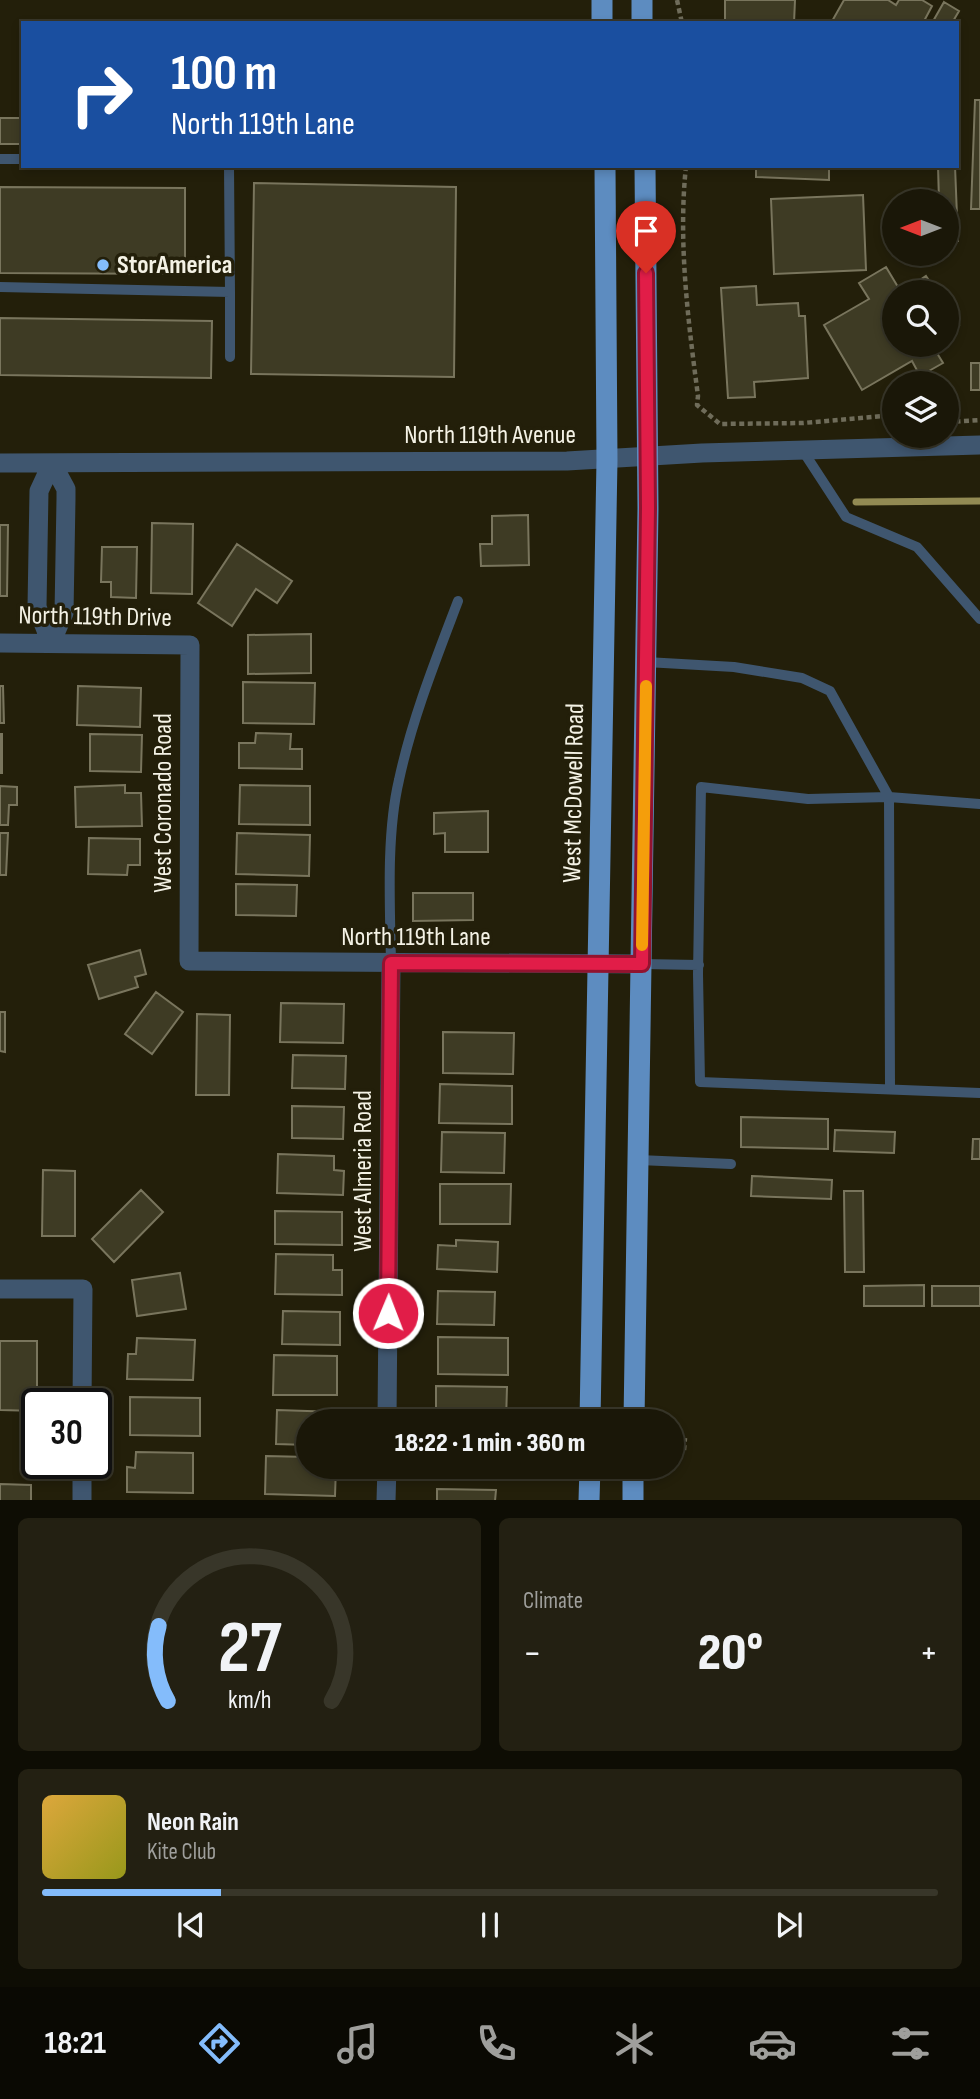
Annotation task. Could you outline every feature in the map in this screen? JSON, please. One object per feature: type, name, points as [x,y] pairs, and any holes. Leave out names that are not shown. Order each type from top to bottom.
[{"type":"main road","points":[[602,0],[602,21]]},
{"type":"main road","points":[[642,0],[642,21]]},
{"type":"main road","name":"West McDowell Road","points":[[590,1409],[607,460],[605,168]]},
{"type":"main road","points":[[634,1409],[648,456],[645,168]]},
{"type":"main road","points":[[589,1500],[590,1479]]},
{"type":"main road","points":[[633,1479],[633,1500]]},
{"type":"street","name":"North 119th Avenue","points":[[0,463],[607,460],[648,456],[980,445]]},
{"type":"street","points":[[51,643],[37,607],[39,491],[52,463]]},
{"type":"street","points":[[51,643],[64,613],[66,499],[66,489],[52,463]]},
{"type":"street","name":"North 119th Drive","points":[[0,643],[190,645]]},
{"type":"street","name":"West Coronado Road","points":[[189,961],[190,645]]},
{"type":"street","name":"North 119th Lane","points":[[189,961],[642,964]]},
{"type":"street","name":"West Almeria Road","points":[[387,1409],[391,963]]},
{"type":"street","points":[[0,1289],[83,1289],[82,1388]]},
{"type":"street","points":[[82,1479],[82,1500]]},
{"type":"street","points":[[386,1500],[387,1479]]},
{"type":"lane","points":[[0,159],[21,159]]},
{"type":"lane","points":[[229,168],[230,356]]},
{"type":"lane","points":[[0,287],[230,292]]},
{"type":"lane","points":[[802,450],[846,517],[917,547],[980,618]]},
{"type":"lane","points":[[391,963],[391,848],[398,782],[412,732],[458,601]]},
{"type":"lane","points":[[646,662],[734,667],[802,678],[830,691],[889,797],[890,1088]]},
{"type":"lane","points":[[980,804],[889,797],[808,799],[701,787],[699,965],[700,1082],[980,1093]]},
{"type":"lane","points":[[642,964],[699,965]]},
{"type":"lane","points":[[639,1160],[731,1164]]},
{"type":"path","points":[[677,0],[682,21]]},
{"type":"path","points":[[686,168],[683,195],[688,314],[697,405],[720,424],[803,423],[882,416]]},
{"type":"path","points":[[959,421],[980,420]]},
{"type":"path","points":[[684,1450],[685,1438]]},
{"type":"building","points":[[725,0],[795,0],[794,21],[725,21]]},
{"type":"building","points":[[844,0],[888,0],[896,5],[899,0],[922,0],[932,6],[924,21],[832,21]]},
{"type":"building","points":[[944,2],[959,11],[953,21],[933,21]]},
{"type":"building","points":[[975,100],[980,100],[980,209],[971,209]]},
{"type":"building","points":[[0,118],[21,118],[21,144],[0,144]]},
{"type":"building","points":[[756,168],[829,168],[829,180],[756,177]]},
{"type":"building","points":[[938,168],[955,168],[956,189],[939,189]]},
{"type":"building","points":[[254,183],[456,187],[454,377],[251,374]]},
{"type":"building","points":[[0,187],[185,188],[185,274],[0,273]]},
{"type":"building","points":[[863,195],[866,270],[774,274],[771,199]]},
{"type":"building","points":[[886,267],[894,280],[882,280],[882,357],[939,357],[943,363],[929,371],[917,371],[912,361],[895,371],[882,371],[882,378],[862,390],[824,325],[869,299],[859,283]]},
{"type":"building","points":[[756,286],[757,305],[798,303],[799,316],[805,316],[808,378],[754,382],[755,397],[728,398],[721,288]]},
{"type":"building","points":[[0,318],[212,321],[211,378],[0,375]]},
{"type":"building","points":[[971,363],[980,363],[980,390],[971,390]]},
{"type":"building","points":[[528,515],[529,565],[481,566],[480,544],[492,544],[492,516]]},
{"type":"building","points":[[152,523],[193,524],[192,594],[151,593]]},
{"type":"building","points":[[0,525],[8,525],[7,596],[0,596]]},
{"type":"building","points":[[237,544],[292,581],[277,603],[256,589],[232,626],[198,603]]},
{"type":"building","points":[[102,547],[137,547],[136,598],[111,597],[111,582],[101,582]]},
{"type":"building","points":[[311,634],[311,673],[248,674],[248,635]]},
{"type":"building","points":[[243,682],[315,683],[314,724],[243,723]]},
{"type":"building","points":[[0,686],[3,686],[4,723],[0,723]]},
{"type":"building","points":[[78,686],[141,688],[140,727],[77,725]]},
{"type":"building","points":[[256,733],[291,734],[290,749],[302,749],[302,769],[239,768],[239,743],[255,743]]},
{"type":"building","points":[[2,734],[2,773],[0,773]]},
{"type":"building","points":[[90,734],[142,735],[141,772],[90,771]]},
{"type":"building","points":[[125,785],[125,793],[141,793],[142,826],[76,827],[75,787]]},
{"type":"building","points":[[240,785],[310,786],[310,825],[239,824]]},
{"type":"building","points":[[0,786],[17,787],[17,805],[9,805],[8,825],[0,825]]},
{"type":"building","points":[[488,811],[488,852],[445,852],[445,833],[434,834],[434,813]]},
{"type":"building","points":[[0,833],[8,833],[6,875],[0,875]]},
{"type":"building","points":[[237,833],[310,835],[309,876],[236,874]]},
{"type":"building","points":[[89,838],[140,839],[140,865],[128,865],[127,875],[88,874]]},
{"type":"building","points":[[236,884],[297,885],[296,916],[236,915]]},
{"type":"building","points":[[413,893],[473,893],[473,920],[413,921]]},
{"type":"building","points":[[140,950],[146,974],[135,977],[138,987],[99,999],[88,965]]},
{"type":"building","points":[[156,992],[183,1012],[152,1054],[125,1034]]},
{"type":"building","points":[[281,1003],[344,1004],[343,1043],[280,1042]]},
{"type":"building","points":[[0,1012],[5,1012],[5,1052],[0,1051]]},
{"type":"building","points":[[197,1014],[230,1015],[229,1095],[196,1095]]},
{"type":"building","points":[[443,1032],[514,1033],[513,1074],[443,1073]]},
{"type":"building","points":[[293,1055],[346,1056],[345,1089],[292,1088]]},
{"type":"building","points":[[440,1084],[512,1086],[512,1124],[439,1123]]},
{"type":"building","points":[[292,1106],[344,1107],[343,1139],[292,1138]]},
{"type":"building","points":[[741,1117],[828,1119],[828,1149],[741,1147]]},
{"type":"building","points":[[835,1130],[895,1132],[894,1153],[834,1151]]},
{"type":"building","points":[[442,1132],[505,1133],[504,1173],[441,1172]]},
{"type":"building","points":[[973,1139],[980,1139],[980,1159],[972,1159]]},
{"type":"building","points":[[278,1154],[334,1156],[334,1170],[344,1171],[343,1195],[277,1193]]},
{"type":"building","points":[[43,1170],[75,1171],[75,1236],[42,1236]]},
{"type":"building","points":[[752,1176],[832,1180],[831,1199],[751,1196]]},
{"type":"building","points":[[440,1184],[511,1184],[510,1224],[440,1224]]},
{"type":"building","points":[[141,1190],[163,1212],[114,1262],[92,1239]]},
{"type":"building","points":[[844,1191],[863,1191],[864,1272],[845,1272]]},
{"type":"building","points":[[275,1211],[342,1212],[342,1245],[275,1244]]},
{"type":"building","points":[[456,1240],[498,1242],[497,1272],[437,1269],[438,1245],[456,1246]]},
{"type":"building","points":[[276,1254],[333,1255],[333,1270],[342,1270],[342,1295],[275,1294]]},
{"type":"building","points":[[180,1273],[186,1309],[137,1316],[132,1280]]},
{"type":"building","points":[[924,1285],[924,1306],[864,1306],[864,1286]]},
{"type":"building","points":[[932,1286],[980,1286],[980,1306],[932,1306]]},
{"type":"building","points":[[438,1291],[495,1292],[494,1325],[437,1324]]},
{"type":"building","points":[[283,1311],[340,1312],[340,1345],[282,1344]]},
{"type":"building","points":[[438,1337],[508,1338],[508,1375],[438,1374]]},
{"type":"building","points":[[137,1338],[195,1340],[193,1380],[127,1379],[128,1354],[136,1354]]},
{"type":"building","points":[[0,1341],[37,1341],[37,1388],[21,1388],[21,1411],[0,1410]]},
{"type":"building","points":[[274,1355],[337,1356],[337,1395],[273,1395]]},
{"type":"building","points":[[436,1386],[507,1387],[506,1409],[436,1409]]},
{"type":"building","points":[[130,1397],[200,1398],[200,1436],[130,1435]]},
{"type":"building","points":[[277,1410],[296,1411],[296,1445],[276,1444]]},
{"type":"building","points":[[136,1452],[193,1453],[193,1493],[127,1492],[127,1467],[135,1468]]},
{"type":"building","points":[[266,1456],[296,1457],[296,1479],[336,1479],[335,1496],[265,1494]]},
{"type":"building","points":[[0,1484],[31,1485],[31,1500],[0,1500]]},
{"type":"building","points":[[437,1489],[496,1490],[495,1500],[437,1500]]},
{"type":"waterway","points":[[856,502],[980,501]]},
{"type":"slow traffic","points":[[642,945],[646,686]]},
{"type":"place","name":"StorAmerica","points":[[103,265]]},
{"type":"route","points":[[388,1313],[391,963],[642,964],[648,508],[646,273]]}]
